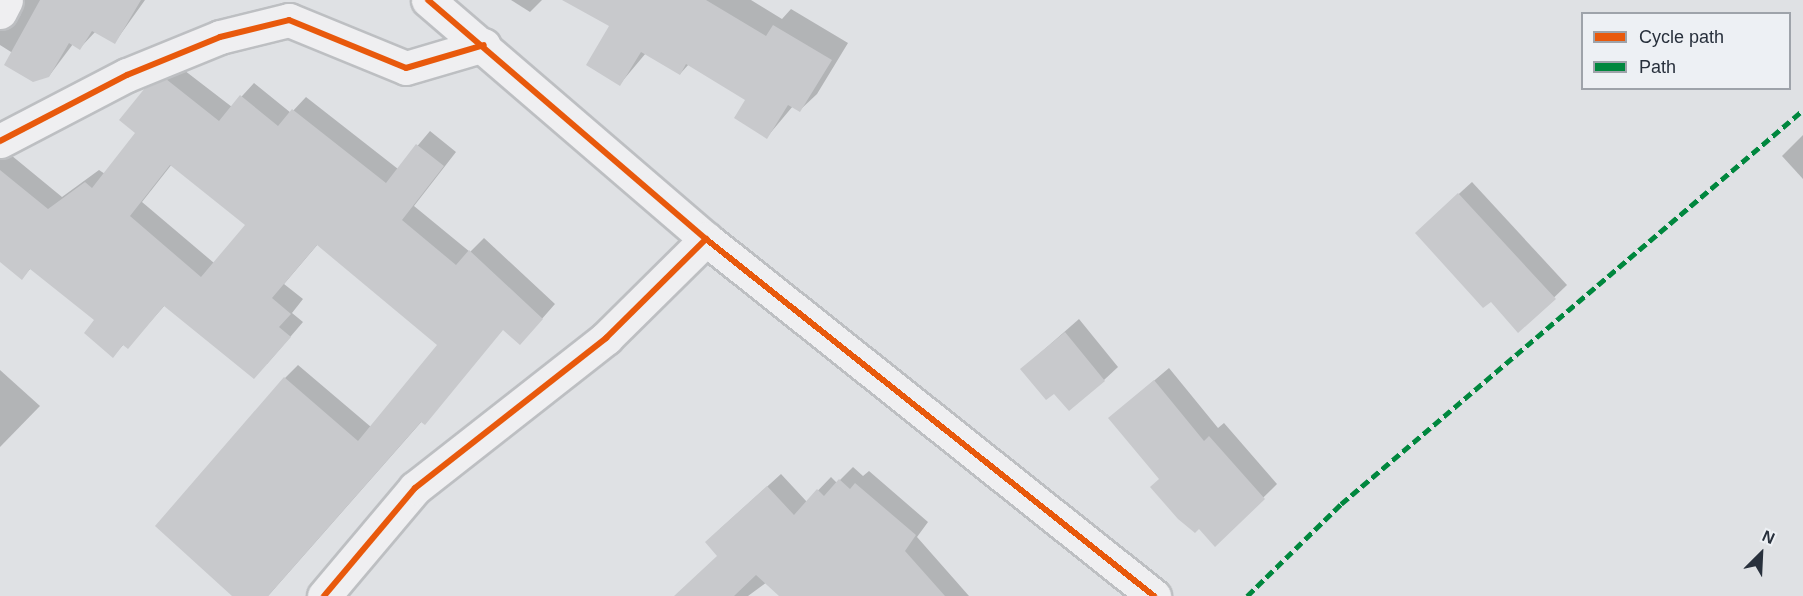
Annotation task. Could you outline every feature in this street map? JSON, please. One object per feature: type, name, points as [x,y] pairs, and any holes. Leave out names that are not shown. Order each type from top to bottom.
[{"type":"street","points":[[0,12],[6,0]]},
{"type":"street","points":[[428,0],[484,45],[706,239],[1154,596]]},
{"type":"street","points":[[0,141],[127,75],[220,37],[289,20],[406,68],[484,45]]},
{"type":"street","points":[[324,596],[415,488],[606,338],[706,239]]},
{"type":"building","points":[[40,0],[141,0],[115,44],[92,31],[80,50],[69,43],[49,77],[33,82],[4,65]]},
{"type":"building","points":[[562,0],[706,0],[766,36],[773,25],[832,60],[800,112],[788,105],[767,139],[734,118],[745,100],[686,64],[680,75],[641,52],[620,86],[586,65],[609,26]]},
{"type":"building","points":[[166,79],[219,121],[240,95],[278,126],[292,109],[386,183],[416,144],[444,166],[402,220],[456,265],[469,250],[543,319],[520,345],[503,330],[425,425],[421,422],[268,596],[232,596],[155,526],[284,377],[358,441],[437,345],[317,245],[272,298],[291,314],[279,327],[291,337],[254,379],[164,306],[128,349],[123,345],[113,358],[84,333],[94,320],[30,269],[22,280],[0,262],[0,170],[48,209],[85,182],[92,188],[135,133],[119,120],[145,88]],"holes":[[[170,165],[245,225],[201,277],[130,216]]]},
{"type":"building","points":[[1458,193],[1556,299],[1518,333],[1491,302],[1483,308],[1415,233]]},
{"type":"building","points":[[1065,332],[1105,381],[1069,411],[1054,394],[1046,400],[1020,369]]},
{"type":"building","points":[[1154,380],[1204,441],[1209,436],[1265,499],[1215,547],[1199,529],[1195,533],[1178,519],[1150,487],[1159,479],[1108,418]]},
{"type":"building","points":[[839,479],[850,489],[855,483],[916,535],[905,551],[945,596],[779,596],[756,575],[734,596],[674,596],[717,556],[705,542],[767,486],[794,515],[817,489],[824,496]]},
{"type":"marked path","points":[[1247,596],[1341,504],[1803,110]]},
{"type":"cycle path","points":[[428,0],[706,239],[1154,596]]},
{"type":"cycle path","points":[[0,141],[127,75],[220,37],[289,20],[406,68],[484,45]]},
{"type":"cycle path","points":[[324,596],[415,488],[606,338],[706,239]]}]
